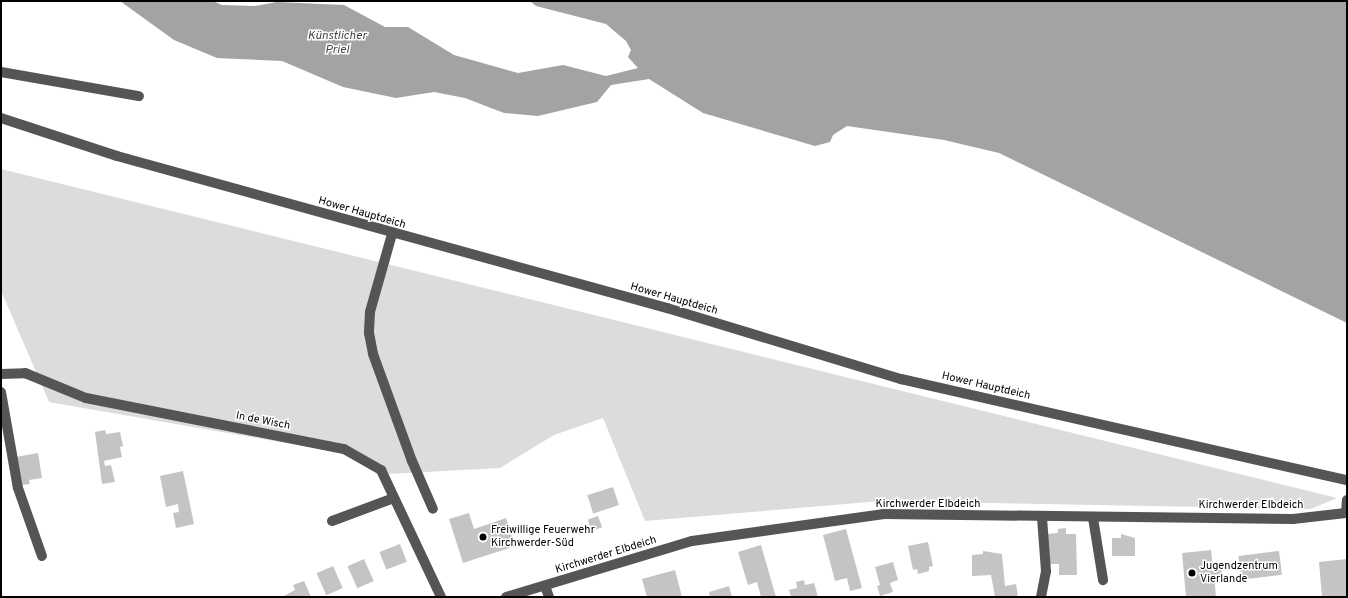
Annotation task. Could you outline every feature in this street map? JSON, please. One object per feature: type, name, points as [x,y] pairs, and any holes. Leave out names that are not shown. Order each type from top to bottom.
[{"type":"street","points":[[1,72],[139,96]]},
{"type":"street","name":"Hower Hauptdeich","points":[[1,118],[117,156],[392,234],[667,308],[901,379],[1347,480]]},
{"type":"street","points":[[392,234],[370,312],[369,333],[373,354],[412,461],[433,510]]},
{"type":"street","name":"In de Wisch","points":[[1,374],[25,373],[86,398],[344,449],[381,470],[441,597]]},
{"type":"street","points":[[1,392],[18,488],[42,556]]},
{"type":"street","points":[[332,521],[394,498]]},
{"type":"street","name":"Kirchwerder Elbdeich","points":[[506,597],[692,541],[876,516],[1293,519],[1347,514],[1347,500]]},
{"type":"street","points":[[1041,597],[1046,572],[1042,518]]},
{"type":"street","points":[[1093,518],[1103,580]]},
{"type":"street","points":[[545,586],[549,597]]},
{"type":"shaded area","points":[[1,169],[1337,498],[1311,509],[881,501],[645,521],[603,418],[554,435],[500,468],[388,474],[343,453],[49,402],[2,293]]},
{"type":"water","name":"Künstlicher Priel","points":[[120,1],[213,1],[222,5],[255,6],[277,2],[344,5],[385,27],[408,27],[454,55],[518,73],[563,65],[606,76],[638,68],[628,57],[631,50],[626,41],[606,24],[536,6],[530,1],[1347,1],[1347,323],[999,153],[944,140],[847,126],[833,135],[830,142],[815,146],[703,113],[649,79],[611,85],[597,102],[538,116],[504,113],[465,98],[434,92],[396,98],[343,87],[282,61],[217,58],[174,40]]},
{"type":"building","points":[[105,430],[106,434],[120,432],[123,446],[120,447],[122,457],[104,461],[105,466],[111,465],[115,482],[102,484],[95,432]]},
{"type":"building","points":[[38,453],[42,478],[29,480],[30,484],[21,485],[16,457]]},
{"type":"building","points":[[183,471],[194,524],[176,528],[173,513],[179,512],[178,504],[166,507],[160,476]]},
{"type":"building","points":[[613,487],[619,505],[593,513],[587,495]]},
{"type":"building","name":"Freiwillige Feuerwehr Kirchwerder-Süd","points":[[469,513],[474,529],[506,518],[515,546],[463,563],[449,519]]},
{"type":"building","points":[[598,516],[602,527],[592,531],[588,520]]},
{"type":"building","points":[[1066,528],[1066,534],[1076,534],[1077,575],[1059,575],[1059,564],[1049,564],[1047,534],[1058,533],[1058,529]]},
{"type":"building","points":[[846,529],[862,588],[850,591],[847,578],[835,581],[823,535]]},
{"type":"building","points":[[1121,534],[1135,538],[1135,556],[1112,556],[1112,538],[1121,538]]},
{"type":"building","points":[[928,542],[933,566],[929,567],[929,571],[918,574],[917,569],[913,570],[908,546]]},
{"type":"building","points":[[400,544],[407,562],[386,570],[379,552]]},
{"type":"building","points":[[761,545],[776,597],[761,597],[757,582],[748,585],[738,552]]},
{"type":"building","points":[[1211,550],[1213,568],[1221,567],[1222,575],[1214,575],[1216,597],[1186,597],[1182,553]]},
{"type":"building","points":[[983,551],[1002,554],[1005,586],[1016,584],[1018,597],[995,597],[991,575],[972,576],[972,555],[983,554]]},
{"type":"building","points":[[1279,551],[1282,575],[1241,580],[1238,556]]},
{"type":"building","points":[[364,559],[374,581],[357,588],[348,566]]},
{"type":"building","points":[[1347,559],[1347,597],[1322,597],[1319,562]]},
{"type":"building","points":[[893,562],[898,580],[890,583],[893,592],[880,596],[877,586],[880,585],[875,567]]},
{"type":"building","points":[[333,566],[343,588],[326,595],[317,573]]},
{"type":"building","points":[[675,570],[682,597],[647,597],[642,579]]},
{"type":"building","points":[[804,580],[805,585],[814,583],[818,597],[791,597],[789,590],[797,588],[796,582]]},
{"type":"building","points":[[304,581],[311,597],[282,597],[295,590],[293,585]]},
{"type":"building","points":[[729,586],[732,597],[710,597],[709,592]]},
{"type":"place","name":"Freiwillige Feuerwehr Kirchwerder-Süd","points":[[483,537]]},
{"type":"place","name":"Jugendzentrum Vierlande","points":[[1192,573]]}]
